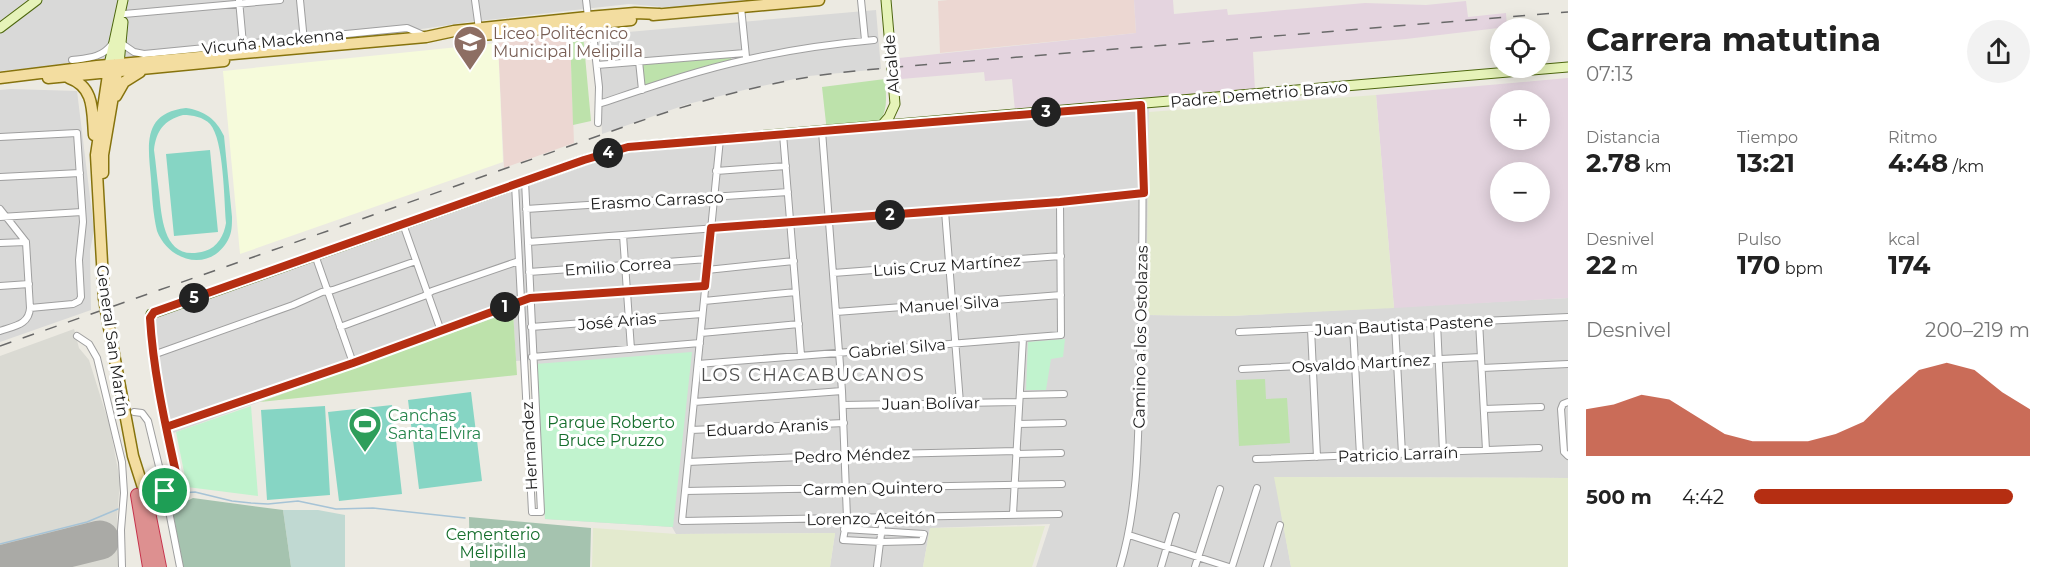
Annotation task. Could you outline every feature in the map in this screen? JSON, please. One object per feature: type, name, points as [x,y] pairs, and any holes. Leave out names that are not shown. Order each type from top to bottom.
[{"type":"highway","points":[[142,496],[162,567]]},
{"type":"highway","points":[[142,496],[148,567]]},
{"type":"main road","name":"Vicuña Mackenna","points":[[0,84],[113,69],[144,70],[220,62],[304,43],[432,36],[454,31],[479,32],[635,13],[659,14],[775,2],[819,0]]},
{"type":"main road","name":"Vicuña Mackenna","points":[[0,78],[113,69],[259,53]]},
{"type":"main road","name":"General San Martín","points":[[100,224],[113,69]]},
{"type":"main road","name":"General San Martín","points":[[113,69],[96,155],[104,298],[142,496]]},
{"type":"main road","points":[[111,111],[122,85],[130,77],[144,70]]},
{"type":"main road","points":[[66,77],[79,82],[90,96],[96,155]]},
{"type":"street","points":[[0,28],[37,0]]},
{"type":"street","name":"General San Martín","points":[[117,42],[124,15],[123,0]]},
{"type":"street","name":"General San Martín","points":[[113,69],[123,0]]},
{"type":"street","points":[[124,15],[239,2],[280,0]]},
{"type":"street","points":[[300,0],[304,43]]},
{"type":"street","points":[[475,0],[479,32]]},
{"type":"street","points":[[586,0],[597,65],[598,123]]},
{"type":"street","points":[[861,0],[865,40]]},
{"type":"street","name":"Alcalde","points":[[888,0],[902,124]]},
{"type":"street","name":"Alcalde","points":[[882,125],[895,104],[888,0]]},
{"type":"street","points":[[239,2],[243,44]]},
{"type":"street","points":[[741,7],[746,56]]},
{"type":"street","name":"Vicuña Mackenna","points":[[117,42],[134,52],[144,54],[243,44],[304,43],[407,28],[432,36]]},
{"type":"street","points":[[597,65],[746,56],[873,40]]},
{"type":"street","points":[[72,60],[98,56],[117,42]]},
{"type":"street","points":[[599,104],[746,56]]},
{"type":"street","points":[[639,62],[642,90]]},
{"type":"street","name":"Padre Demetrio Bravo","points":[[151,314],[515,184],[628,147],[1568,67]]},
{"type":"street","name":"Camino a los Ostolazas","points":[[1120,567],[1129,535],[1138,435],[1144,193],[1141,105]]},
{"type":"street","points":[[822,131],[844,423],[847,518],[844,529],[843,540],[922,541],[924,534],[844,529]]},
{"type":"street","points":[[0,137],[78,133],[82,212],[79,260],[80,299],[73,304],[30,308]]},
{"type":"street","points":[[783,134],[801,356]]},
{"type":"street","points":[[685,491],[720,139]]},
{"type":"street","points":[[716,171],[786,166]]},
{"type":"street","points":[[0,177],[80,172]]},
{"type":"street","name":"Hernandez","points":[[515,184],[532,512],[540,512],[525,181]]},
{"type":"street","name":"Erasmo Carrasco","points":[[526,209],[788,192]]},
{"type":"street","points":[[528,242],[1060,202],[1144,193]]},
{"type":"street","points":[[1060,202],[1061,295]]},
{"type":"street","points":[[0,209],[3,217],[26,243],[30,308],[24,323],[0,332]]},
{"type":"street","points":[[945,211],[960,403]]},
{"type":"street","points":[[3,217],[82,212]]},
{"type":"street","points":[[403,224],[441,331]]},
{"type":"street","points":[[623,235],[631,349]]},
{"type":"street","points":[[0,243],[26,243]]},
{"type":"street","points":[[315,255],[353,363]]},
{"type":"street","name":"Luis Cruz Martínez","points":[[833,273],[1061,256]]},
{"type":"street","name":"Emilio Correa","points":[[529,272],[708,259]]},
{"type":"street","points":[[153,355],[293,305],[308,297],[416,261]]},
{"type":"street","points":[[340,327],[519,261]]},
{"type":"street","points":[[707,270],[794,261]]},
{"type":"street","points":[[0,286],[28,284]]},
{"type":"street","points":[[166,427],[353,363],[530,298],[705,286]]},
{"type":"street","points":[[704,301],[796,292]]},
{"type":"street","name":"Manuel Silva","points":[[836,312],[1061,295]]},
{"type":"street","name":"Gabriel Silva","points":[[698,364],[1061,335],[1061,295]]},
{"type":"street","points":[[124,493],[142,496],[165,491],[180,491],[153,355],[151,314]]},
{"type":"street","name":"José Arias","points":[[531,327],[702,314]]},
{"type":"street","name":"Juan Bautista Pastene","points":[[1239,332],[1568,317]]},
{"type":"street","points":[[1479,321],[1486,450]]},
{"type":"street","points":[[1437,323],[1443,452]]},
{"type":"street","points":[[701,333],[799,324]]},
{"type":"street","points":[[1395,325],[1402,454]]},
{"type":"street","points":[[1353,327],[1360,455]]},
{"type":"street","points":[[1311,329],[1317,457]]},
{"type":"street","points":[[77,336],[89,344],[95,353],[122,462],[124,493],[120,530],[122,567]]},
{"type":"street","points":[[1013,514],[1023,338]]},
{"type":"street","points":[[532,357],[700,343]]},
{"type":"street","name":"Osvaldo Martínez","points":[[1242,369],[1481,357]]},
{"type":"street","points":[[1482,368],[1568,364]]},
{"type":"street","points":[[694,402],[842,391]]},
{"type":"street","name":"Juan Bolívar","points":[[843,405],[960,403],[1064,394]]},
{"type":"street","points":[[1566,403],[1562,409],[1567,455]]},
{"type":"street","points":[[1484,410],[1541,407]]},
{"type":"street","points":[[135,412],[147,417],[180,567]]},
{"type":"street","points":[[113,420],[120,416]]},
{"type":"street","name":"Eduardo Aranis","points":[[691,430],[844,423]]},
{"type":"street","points":[[1018,424],[1063,423]]},
{"type":"street","name":"Patricio Larraín","points":[[1256,459],[1539,448]]},
{"type":"street","name":"Pedro Méndez","points":[[688,462],[845,455],[1062,453]]},
{"type":"street","points":[[160,474],[176,474]]},
{"type":"street","name":"Carmen Quintero","points":[[685,491],[1062,484]]},
{"type":"street","points":[[1129,535],[1230,567],[1257,488]]},
{"type":"street","points":[[1195,567],[1220,489]]},
{"type":"street","name":"Lorenzo Aceitón","points":[[685,491],[682,521],[1059,514]]},
{"type":"street","points":[[1161,567],[1176,516]]},
{"type":"street","points":[[877,567],[883,518]]},
{"type":"street","points":[[1267,567],[1280,525]]},
{"type":"shaded area","points":[[0,0],[759,0],[674,8],[629,4],[469,22],[388,34],[0,71]]},
{"type":"shaded area","points":[[1134,0],[1136,33],[940,53],[938,1]]},
{"type":"shaded area","points":[[1134,0],[1173,0],[1174,14],[1227,9],[1228,15],[1365,3],[1426,5],[1466,1],[1468,17],[1506,13],[1506,18],[1490,18],[1490,29],[1406,39],[1253,52],[1255,91],[1015,111],[1012,79],[985,81],[984,72],[901,79],[899,58],[1136,33]]},
{"type":"shaded area","points":[[876,10],[881,69],[809,76],[752,88],[688,104],[602,134],[600,86],[594,35]]},
{"type":"shaded area","points":[[570,34],[574,143],[504,168],[498,43]]},
{"type":"shaded area","points":[[498,43],[503,162],[240,254],[223,71]]},
{"type":"shaded area","points":[[1568,78],[1568,298],[1394,308],[1376,95]]},
{"type":"shaded area","points":[[0,90],[77,91],[94,230],[90,251],[91,310],[0,342]]},
{"type":"shaded area","points":[[1376,95],[1394,308],[1230,316],[1146,315],[1149,112]]},
{"type":"shaded area","points":[[1149,106],[1147,315],[1230,316],[1568,298],[1568,478],[1275,477],[1291,567],[1036,567],[1050,524],[930,528],[923,567],[830,567],[835,533],[676,534],[672,527],[545,519],[535,360],[516,361],[513,311],[165,436],[145,321],[570,161],[615,147]]},
{"type":"shaded area","points":[[186,108],[199,111],[213,120],[224,136],[232,217],[231,232],[220,250],[211,257],[201,260],[190,260],[180,256],[163,242],[157,231],[152,198],[149,143],[155,124],[162,116]],"holes":[[[183,115],[204,120],[215,132],[221,156],[224,186],[226,223],[224,232],[213,247],[191,253],[181,251],[173,245],[164,226],[154,150],[162,127]]]},
{"type":"shaded area","points":[[210,150],[218,232],[174,236],[166,154]]},
{"type":"shaded area","points":[[74,329],[79,348],[89,360],[110,427],[120,481],[117,518],[119,567],[0,567],[0,356]]},
{"type":"shaded area","name":"Canchas Santa Elvira","points":[[471,392],[482,481],[419,489],[408,400]]},
{"type":"shaded area","name":"Canchas Santa Elvira","points":[[392,405],[402,494],[339,501],[328,412]]},
{"type":"shaded area","points":[[325,406],[330,495],[267,500],[261,410]]},
{"type":"shaded area","points":[[1274,477],[1568,478],[1568,567],[1291,567]]},
{"type":"shaded area","points":[[283,510],[318,510],[345,515],[345,567],[291,567]]},
{"type":"shaded area","points":[[1045,526],[1032,567],[923,567],[930,528]]},
{"type":"shaded area","points":[[593,528],[676,534],[835,533],[830,567],[592,567]]},
{"type":"green space","points":[[570,34],[583,34],[591,121],[573,125]]},
{"type":"green space","points":[[731,56],[731,60],[645,86],[642,64]]},
{"type":"green space","points":[[885,79],[885,110],[876,126],[827,132],[822,87]]},
{"type":"green space","points":[[513,311],[517,375],[260,402]]},
{"type":"green space","points":[[1065,339],[1063,357],[1051,359],[1046,390],[1026,390],[1028,342]]},
{"type":"green space","name":"Parque Roberto Bruce Pruzzo","points":[[692,352],[673,527],[545,519],[535,364]]},
{"type":"green space","points":[[1265,379],[1266,399],[1287,398],[1290,443],[1239,446],[1236,380]]},
{"type":"green space","points":[[251,406],[258,496],[187,487],[176,432]]},
{"type":"green space","points":[[193,498],[283,510],[291,567],[183,567],[172,508]]},
{"type":"green space","name":"Cementerio Melipilla","points":[[469,517],[591,528],[590,567],[470,567]]},
{"type":"waterway","points":[[181,493],[195,492],[251,503],[298,501],[336,509],[373,508],[465,518]]},
{"type":"waterway","points":[[0,544],[87,522],[118,509]]},
{"type":"runway","points":[[0,565],[100,540]]},
{"type":"railway","points":[[0,346],[652,117],[710,99],[769,85],[809,77],[897,67],[1568,12]]},
{"type":"place","name":"Liceo Politécnico Municipal Melipilla","points":[[470,71]]},
{"type":"place","name":"Canchas Santa Elvira","points":[[365,453]]},
{"type":"district","name":"LOS CHACABUCANOS","points":[[813,375]]},
{"type":"route","points":[[1141,105],[1144,193],[1060,202],[711,228],[705,286],[530,298],[353,363],[166,427],[180,491],[165,491],[160,474],[176,474],[162,409],[153,355],[150,318],[154,312],[584,160],[628,147],[1141,105]]}]
